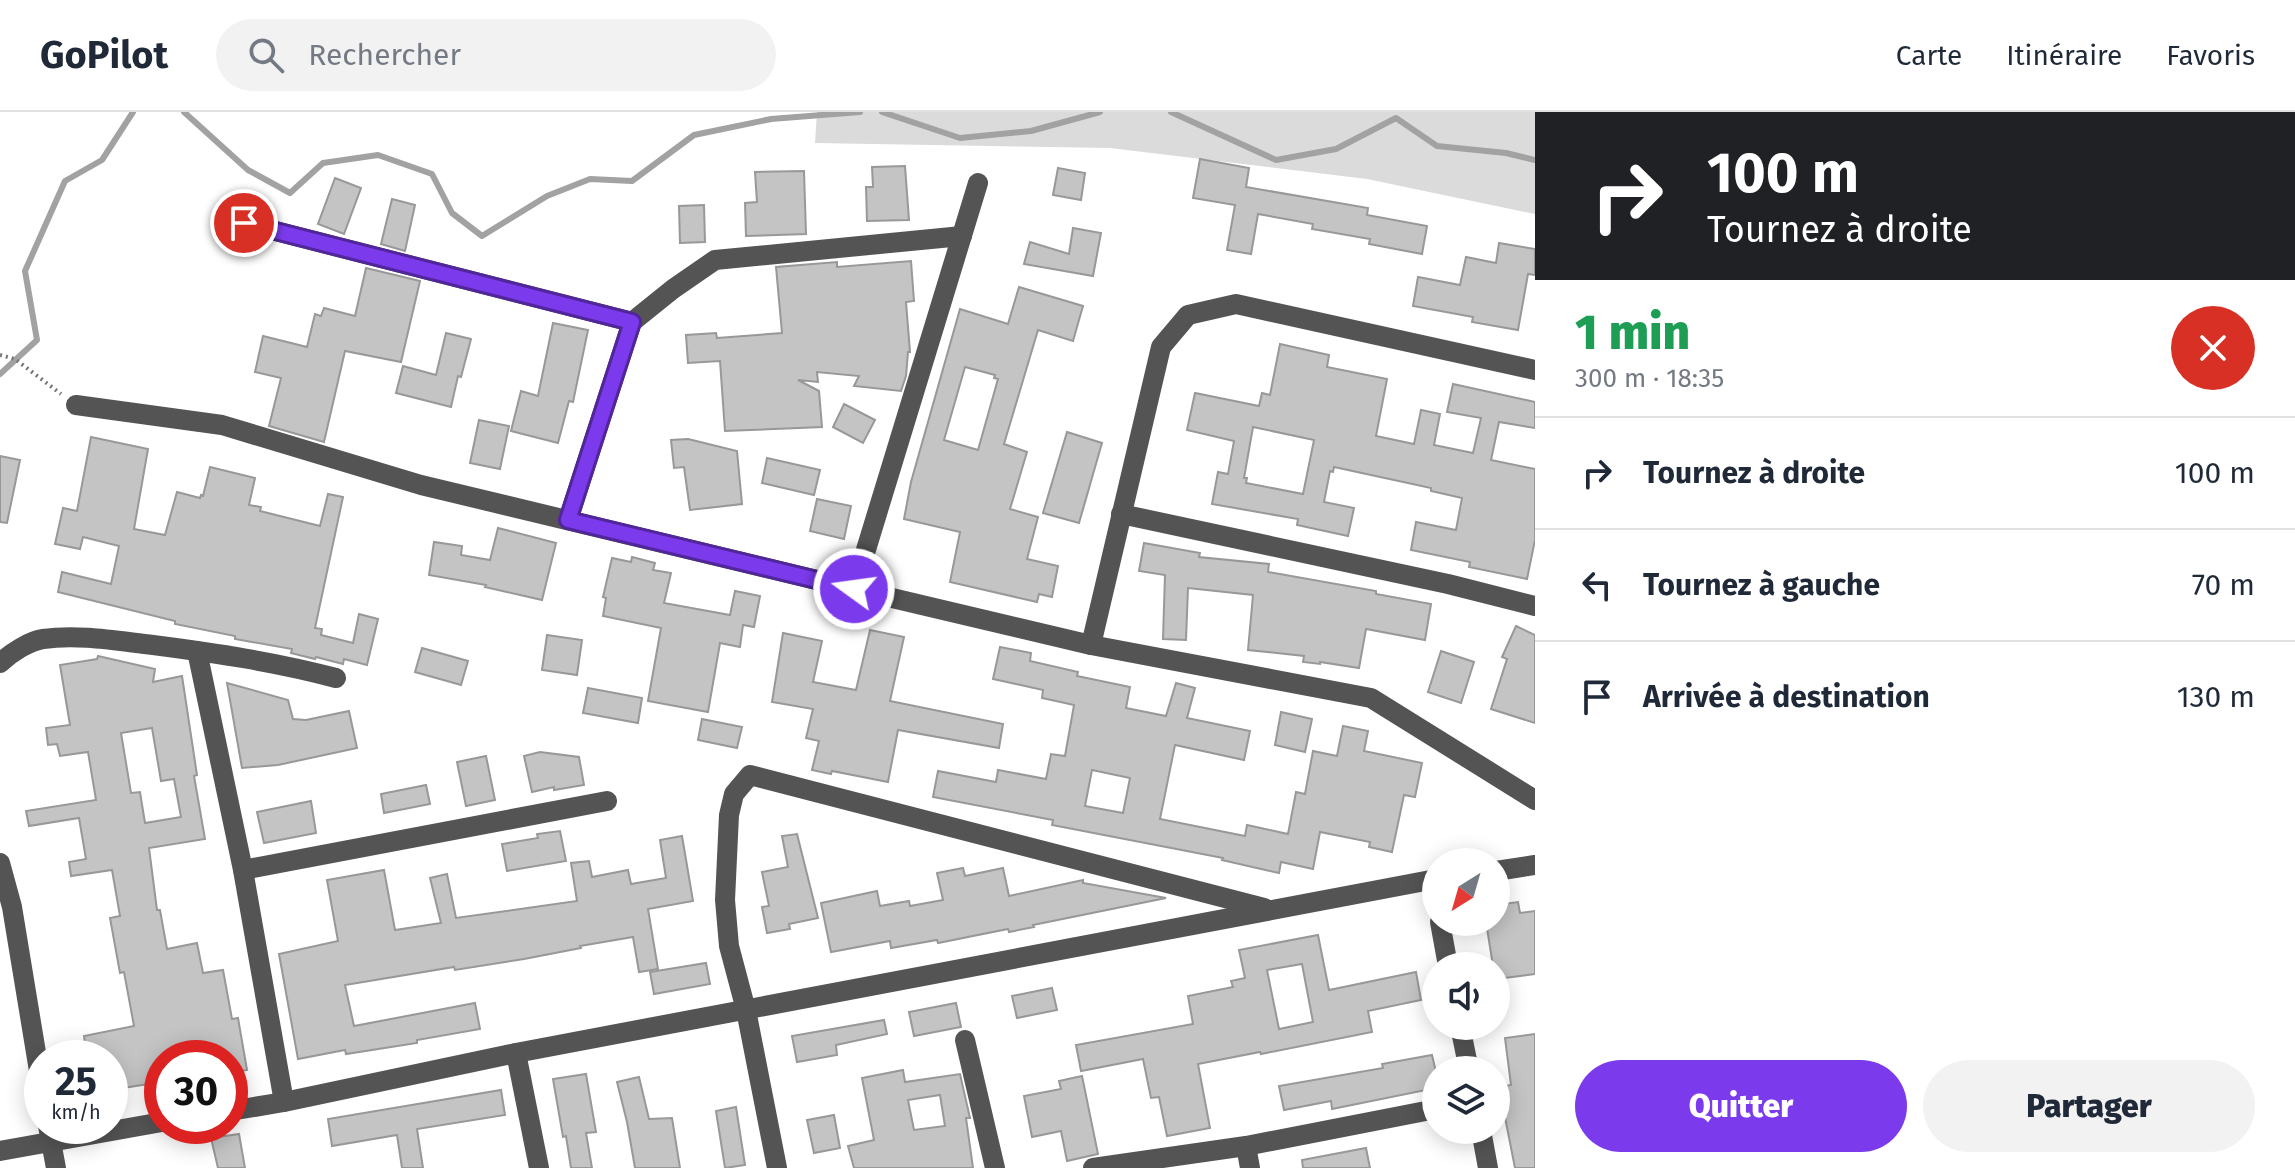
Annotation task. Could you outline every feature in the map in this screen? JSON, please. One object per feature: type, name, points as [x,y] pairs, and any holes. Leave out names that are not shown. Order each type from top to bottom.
[{"type":"street","points":[[854,589],[978,183]]},
{"type":"street","points":[[244,223],[632,322]]},
{"type":"street","points":[[568,520],[632,322],[673,289],[715,260],[962,236]]},
{"type":"street","points":[[1091,645],[1161,347],[1188,315],[1236,304],[1535,370]]},
{"type":"street","points":[[76,405],[222,425],[421,485],[854,589],[1091,645],[1371,698],[1535,800]]},
{"type":"street","points":[[1121,514],[1448,584],[1535,606]]},
{"type":"street","points":[[0,663],[40,639],[91,637],[296,667],[336,678]]},
{"type":"street","points":[[197,651],[243,870],[284,1102]]},
{"type":"street","points":[[777,1168],[746,1010],[729,946],[725,900],[729,815],[734,794],[750,775],[1270,910]]},
{"type":"street","points":[[243,870],[607,801]]},
{"type":"street","points":[[0,863],[12,907],[34,1040]]},
{"type":"street","points":[[1510,869],[1535,865]]},
{"type":"street","points":[[248,1108],[516,1053],[1422,882]]},
{"type":"street","points":[[965,1040],[995,1168]]},
{"type":"street","points":[[516,1053],[539,1168]]},
{"type":"street","points":[[1093,1168],[1246,1146],[1422,1112]]},
{"type":"street","points":[[0,1151],[24,1143]]},
{"type":"street","points":[[51,1144],[56,1168]]},
{"type":"street","points":[[1484,1144],[1488,1168]]},
{"type":"street","points":[[1246,1146],[1250,1168]]},
{"type":"path","points":[[1,354],[15,359],[76,405]]},
{"type":"shaded area","points":[[817,112],[1535,112],[1535,214],[1367,179],[1110,148],[815,143]]},
{"type":"building","points":[[1200,159],[1249,168],[1246,187],[1368,208],[1367,215],[1427,226],[1422,254],[1369,244],[1370,239],[1312,229],[1313,224],[1258,214],[1251,254],[1227,250],[1235,205],[1193,198]]},
{"type":"building","points":[[905,166],[909,220],[867,221],[866,187],[873,187],[872,167]]},
{"type":"building","points":[[1058,168],[1085,173],[1081,200],[1053,195]]},
{"type":"building","points":[[804,171],[806,234],[746,236],[745,203],[757,202],[755,172]]},
{"type":"building","points":[[335,178],[361,188],[344,234],[318,224]]},
{"type":"building","points":[[392,199],[415,205],[405,251],[381,244]]},
{"type":"building","points":[[704,205],[705,242],[680,243],[679,206]]},
{"type":"building","points":[[1073,228],[1101,233],[1093,276],[1024,264],[1030,242],[1069,254]]},
{"type":"building","points":[[1499,243],[1535,249],[1535,275],[1528,274],[1518,330],[1472,322],[1473,317],[1413,306],[1418,277],[1460,285],[1466,257],[1496,263]]},
{"type":"building","points":[[911,261],[914,301],[906,302],[910,352],[901,391],[854,386],[859,376],[817,372],[818,382],[798,380],[819,391],[822,427],[725,431],[720,361],[688,363],[686,335],[716,333],[717,338],[782,333],[776,267],[837,262],[837,267]]},
{"type":"building","points":[[366,268],[420,281],[401,362],[345,351],[324,442],[269,426],[281,378],[255,372],[263,336],[307,347],[315,314],[321,316],[324,308],[355,316]]},
{"type":"building","points":[[1019,287],[1083,306],[1073,341],[1038,330],[1004,444],[1027,452],[1010,509],[1038,517],[1027,559],[1058,566],[1052,597],[1039,594],[1037,602],[950,582],[960,532],[904,519],[911,482],[960,309],[1008,324]],"holes":[[[965,367],[995,375],[994,378],[998,379],[978,450],[944,440]]]},
{"type":"building","points":[[553,323],[588,330],[573,402],[569,401],[558,443],[511,431],[521,391],[538,396]]},
{"type":"building","points":[[446,333],[471,339],[451,407],[396,393],[403,366],[436,375]]},
{"type":"building","points":[[1280,344],[1329,355],[1327,367],[1387,379],[1376,436],[1414,444],[1421,410],[1440,414],[1434,445],[1473,453],[1481,418],[1447,412],[1453,384],[1535,402],[1535,428],[1499,422],[1491,460],[1535,469],[1535,540],[1527,579],[1469,567],[1470,562],[1411,550],[1416,522],[1456,530],[1462,498],[1431,491],[1431,488],[1334,467],[1333,472],[1330,471],[1324,502],[1354,508],[1348,536],[1297,525],[1298,519],[1212,504],[1218,472],[1228,474],[1234,441],[1187,430],[1195,393],[1259,406],[1262,393],[1270,395]],"holes":[[[1253,427],[1314,440],[1303,494],[1246,483],[1247,478],[1244,478]]]},
{"type":"building","points":[[844,404],[875,420],[863,443],[833,427]]},
{"type":"building","points":[[479,420],[509,426],[500,469],[470,463]]},
{"type":"building","points":[[1067,432],[1102,443],[1079,523],[1043,513]]},
{"type":"building","points":[[91,437],[148,449],[134,529],[165,535],[177,492],[200,498],[203,496],[210,467],[255,478],[249,505],[261,507],[260,511],[320,526],[328,494],[343,497],[315,628],[322,629],[321,635],[353,643],[359,614],[378,619],[367,665],[344,659],[343,664],[315,659],[291,653],[292,649],[235,639],[235,636],[175,624],[175,621],[58,592],[62,572],[111,584],[119,546],[83,537],[80,549],[55,544],[63,508],[77,511]]},
{"type":"building","points":[[688,439],[737,451],[742,504],[690,510],[684,467],[674,468],[671,440]]},
{"type":"building","points":[[0,456],[20,460],[7,523],[0,522]]},
{"type":"building","points":[[767,458],[820,470],[814,495],[762,483]]},
{"type":"building","points":[[817,499],[851,506],[844,539],[810,531]]},
{"type":"building","points":[[498,528],[556,543],[542,600],[486,585],[429,575],[434,542],[462,546],[461,555],[490,560]]},
{"type":"building","points":[[1144,543],[1200,553],[1199,557],[1269,564],[1268,572],[1431,604],[1425,640],[1366,629],[1359,668],[1303,662],[1304,656],[1248,650],[1253,595],[1188,588],[1186,640],[1163,639],[1165,575],[1139,571]]},
{"type":"building","points":[[632,557],[655,563],[653,570],[671,573],[664,603],[730,615],[735,591],[760,596],[754,627],[743,625],[740,647],[720,643],[708,712],[648,701],[661,628],[603,616],[606,598],[603,597],[612,558],[631,562]]},
{"type":"building","points":[[1516,626],[1535,635],[1535,723],[1491,709],[1507,659],[1502,657]]},
{"type":"building","points":[[870,630],[904,637],[890,701],[1003,724],[999,748],[898,730],[888,782],[812,770],[819,741],[806,738],[813,709],[772,702],[783,633],[822,641],[813,682],[856,690]]},
{"type":"building","points":[[547,635],[582,640],[577,675],[542,670]]},
{"type":"building","points":[[1000,647],[1031,653],[1030,661],[1078,672],[1077,676],[1130,687],[1126,708],[1166,716],[1176,683],[1195,688],[1187,718],[1250,731],[1244,760],[1175,745],[1160,819],[1245,836],[1247,825],[1288,834],[1296,792],[1305,794],[1313,751],[1337,756],[1343,726],[1368,731],[1364,751],[1422,763],[1415,797],[1404,795],[1392,852],[1369,847],[1370,842],[1320,832],[1313,869],[1281,862],[1279,873],[1223,858],[1052,825],[1053,820],[933,797],[938,771],[996,782],[998,770],[1046,779],[1051,754],[1065,756],[1074,705],[1042,698],[1043,690],[993,679]],"holes":[[[1092,770],[1130,778],[1123,813],[1085,806]]]},
{"type":"building","points":[[422,648],[468,661],[461,685],[415,672]]},
{"type":"building","points":[[1441,651],[1474,662],[1461,703],[1428,692]]},
{"type":"building","points":[[98,656],[155,669],[153,682],[182,676],[205,839],[149,848],[157,910],[160,910],[167,949],[197,943],[203,973],[223,970],[232,1019],[238,1018],[242,1040],[144,1040],[144,1085],[128,1087],[128,1040],[85,1040],[84,1036],[134,1026],[110,918],[120,916],[112,870],[71,876],[69,862],[86,859],[79,818],[29,826],[26,811],[96,800],[88,752],[60,756],[57,744],[48,745],[46,728],[70,725],[60,665],[97,659]],"holes":[[[152,728],[161,781],[174,779],[181,817],[145,823],[140,792],[131,793],[121,733]]]},
{"type":"building","points":[[227,683],[288,700],[293,719],[306,720],[349,711],[357,748],[278,765],[242,768]]},
{"type":"building","points":[[588,688],[642,698],[638,723],[583,713]]},
{"type":"building","points":[[1281,712],[1312,719],[1305,752],[1275,745]]},
{"type":"building","points":[[702,719],[742,727],[737,748],[698,740]]},
{"type":"building","points":[[540,752],[579,757],[584,785],[532,792],[524,756]]},
{"type":"building","points":[[486,756],[495,800],[466,806],[457,762]]},
{"type":"building","points":[[426,785],[430,804],[384,813],[381,794]]},
{"type":"building","points":[[311,801],[316,833],[264,843],[257,812]]},
{"type":"building","points":[[560,831],[566,861],[507,871],[502,844]]},
{"type":"building","points":[[797,834],[818,918],[789,924],[790,929],[767,933],[762,907],[769,906],[762,872],[788,867],[782,836]]},
{"type":"building","points":[[682,836],[693,901],[648,909],[658,969],[639,972],[633,937],[524,959],[345,985],[354,1026],[475,1003],[480,1029],[417,1040],[417,1043],[346,1054],[345,1050],[298,1059],[279,954],[338,941],[327,880],[384,870],[395,930],[441,923],[430,878],[447,874],[456,918],[577,901],[571,863],[589,861],[592,877],[628,870],[631,884],[666,878],[660,840]]},
{"type":"building","points":[[963,868],[965,876],[1003,868],[1009,896],[1083,880],[1083,883],[1166,898],[1009,932],[1008,929],[938,943],[937,940],[891,948],[890,941],[831,952],[821,903],[877,891],[880,906],[909,901],[910,906],[943,900],[937,873]]},
{"type":"building","points":[[1518,902],[1520,913],[1535,911],[1535,974],[1510,977],[1510,952],[1491,952],[1488,936],[1510,936],[1510,903]]},
{"type":"building","points":[[1318,935],[1329,990],[1416,972],[1421,1000],[1368,1011],[1372,1032],[1198,1064],[1210,1128],[1167,1136],[1159,1097],[1151,1098],[1143,1059],[1081,1071],[1076,1045],[1193,1024],[1188,996],[1233,987],[1231,981],[1245,978],[1239,950]],"holes":[[[1302,964],[1313,1022],[1279,1029],[1267,970]]]},
{"type":"building","points":[[706,963],[710,984],[654,994],[650,972]]},
{"type":"building","points":[[1052,988],[1057,1010],[1017,1018],[1012,996]]},
{"type":"building","points":[[956,1003],[961,1027],[914,1036],[909,1012]]},
{"type":"building","points":[[884,1020],[887,1034],[836,1045],[837,1055],[797,1062],[792,1036]]},
{"type":"building","points":[[1535,1034],[1535,1168],[1515,1168],[1510,1143],[1510,1056],[1507,1056],[1505,1040]]},
{"type":"building","points":[[1422,1057],[1422,1091],[1332,1109],[1331,1101],[1284,1110],[1279,1086],[1383,1068],[1382,1064]]},
{"type":"building","points":[[903,1070],[905,1082],[960,1074],[970,1118],[966,1118],[973,1168],[854,1168],[848,1146],[874,1140],[862,1078]],"holes":[[[940,1095],[945,1126],[914,1130],[908,1100]]]},
{"type":"building","points":[[586,1074],[596,1132],[586,1133],[592,1168],[571,1168],[553,1079]]},
{"type":"building","points":[[1082,1076],[1098,1154],[1067,1161],[1061,1131],[1032,1137],[1024,1096],[1061,1089],[1059,1081]]},
{"type":"building","points":[[639,1077],[649,1119],[672,1118],[680,1168],[635,1168],[617,1082]]},
{"type":"building","points":[[501,1090],[505,1115],[417,1129],[423,1168],[402,1168],[397,1135],[332,1146],[328,1119]]},
{"type":"building","points":[[736,1107],[745,1165],[725,1168],[716,1111]]},
{"type":"building","points":[[834,1115],[840,1148],[814,1153],[807,1120]]},
{"type":"building","points":[[212,1144],[241,1144],[245,1168],[218,1168]]},
{"type":"building","points":[[1366,1148],[1370,1168],[1303,1168],[1302,1160]]},
{"type":"waterway","points":[[0,374],[37,340],[25,271],[65,181],[102,160],[133,112]]},
{"type":"waterway","points":[[184,112],[248,170],[290,193],[323,163],[378,155],[432,174],[452,213],[482,236],[547,196],[590,179],[632,181],[694,135],[771,119],[860,112]]},
{"type":"waterway","points":[[882,112],[960,138],[1031,131],[1100,112]]},
{"type":"waterway","points":[[1171,112],[1276,160],[1336,149],[1396,118],[1437,146],[1506,153],[1535,160]]},
{"type":"route","points":[[244,223],[632,322],[568,520],[854,589]]}]
